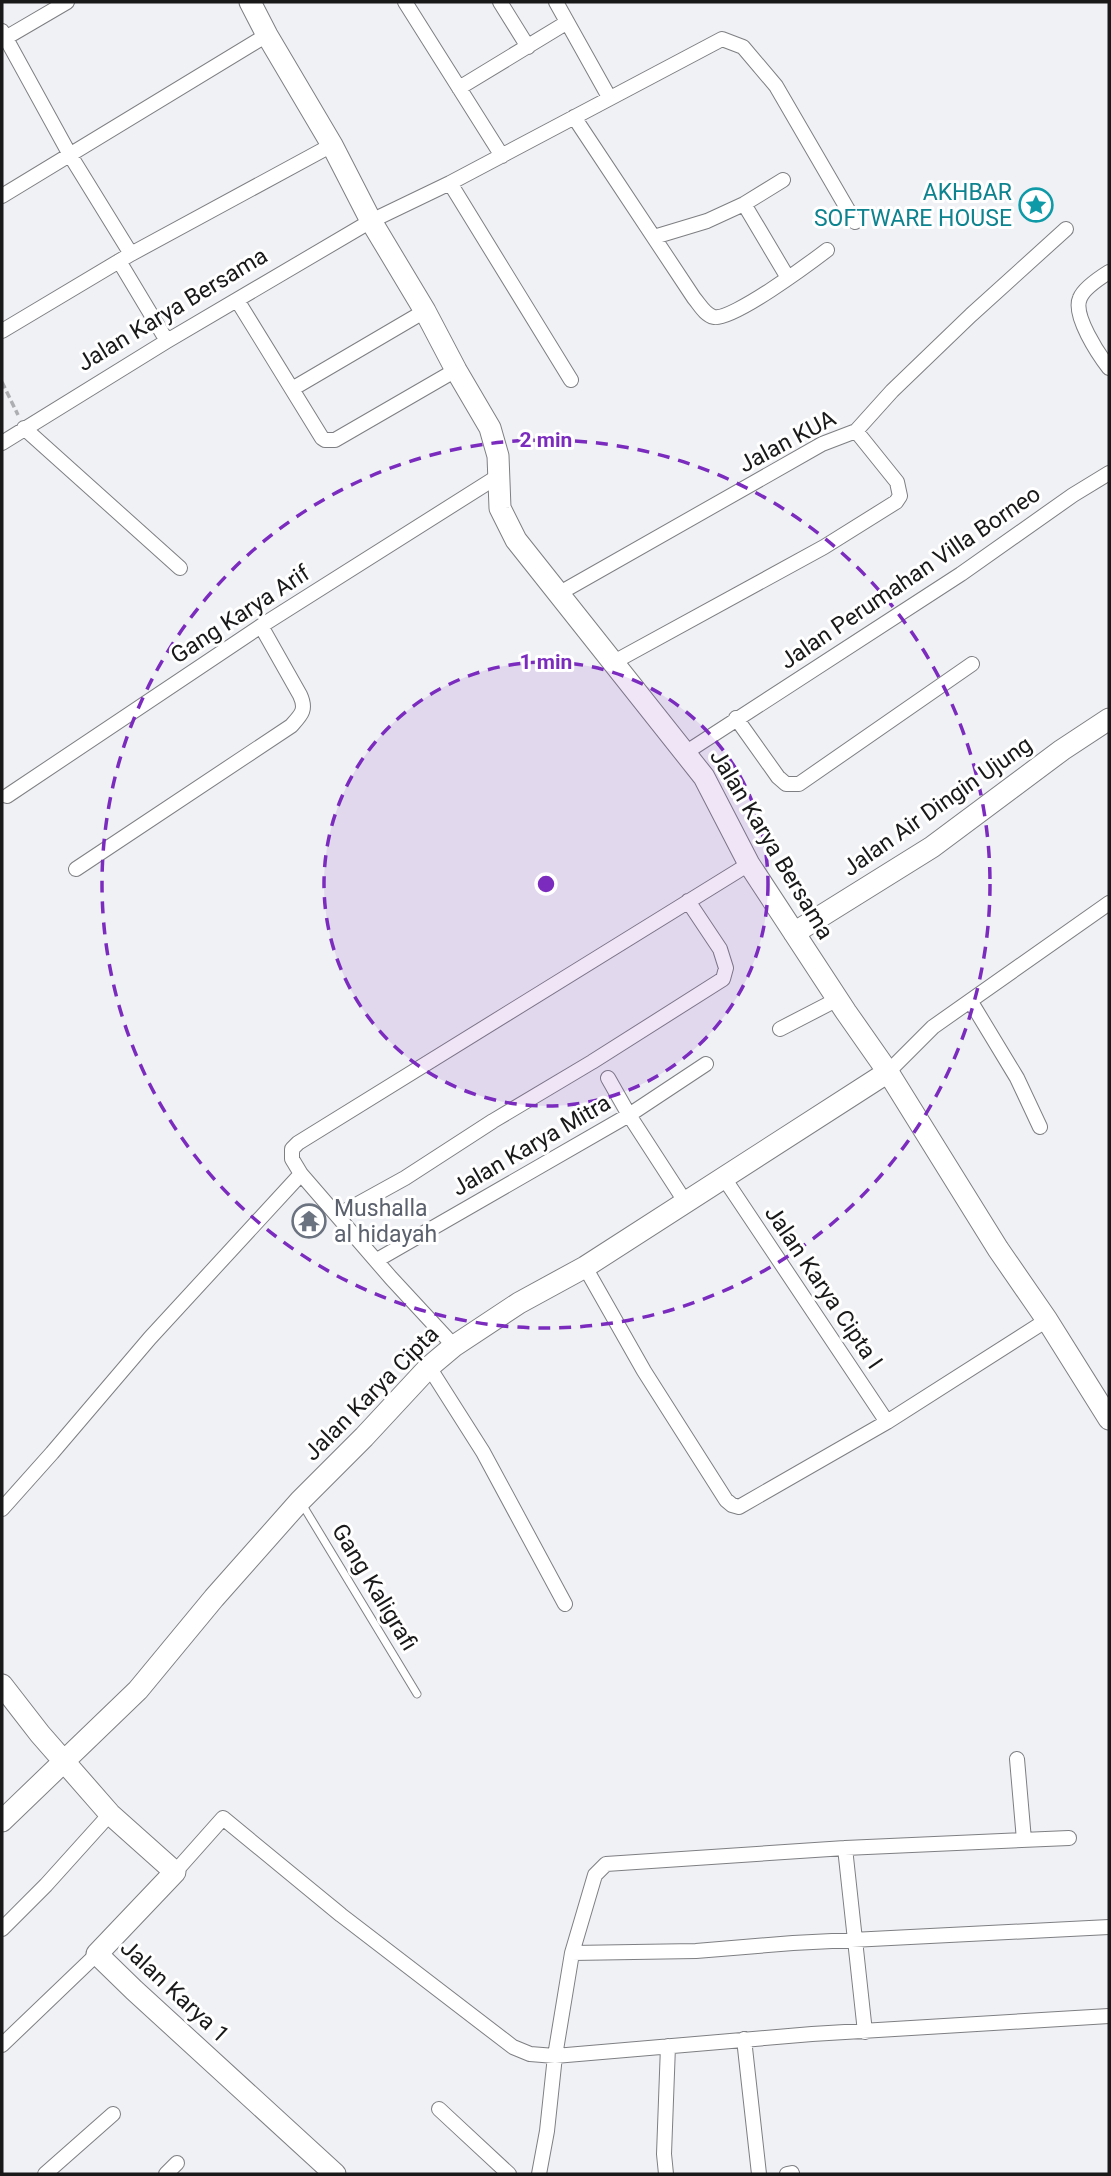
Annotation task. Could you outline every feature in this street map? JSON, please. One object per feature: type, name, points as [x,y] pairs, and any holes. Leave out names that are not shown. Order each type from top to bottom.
[{"type":"street","points":[[67,2],[3,36],[71,155],[167,341]]},
{"type":"street","name":"Jalan Karya Bersama","points":[[250,2],[490,428],[498,456],[500,508],[516,540],[704,777],[749,864],[888,1072],[998,1249],[1047,1320],[1109,1419]]},
{"type":"street","points":[[405,2],[502,156]]},
{"type":"street","points":[[500,2],[527,47]]},
{"type":"street","points":[[556,2],[609,97]]},
{"type":"street","points":[[459,88],[566,23]]},
{"type":"street","points":[[2,196],[267,35]]},
{"type":"street","points":[[371,221],[450,183],[722,39],[743,47],[776,86],[855,222]]},
{"type":"street","points":[[574,117],[694,298],[705,312],[712,316],[718,317],[735,311],[827,250]]},
{"type":"street","points":[[2,331],[125,257],[332,145]]},
{"type":"street","points":[[654,237],[707,221],[744,204],[783,180]]},
{"type":"street","points":[[450,183],[571,380]]},
{"type":"street","points":[[744,204],[788,278]]},
{"type":"street","name":"Jalan Karya Bersama","points":[[2,443],[167,341],[371,221]]},
{"type":"street","name":"Jalan KUA","points":[[558,594],[822,444],[856,430],[892,391],[1066,229]]},
{"type":"street","points":[[1109,272],[1084,293],[1078,308],[1088,333],[1109,368]]},
{"type":"street","points":[[237,300],[322,438],[326,440],[335,440],[456,370]]},
{"type":"street","points":[[292,389],[425,311]]},
{"type":"street","points":[[24,428],[180,568]]},
{"type":"street","points":[[614,662],[824,547],[896,502],[900,496],[897,482],[856,430]]},
{"type":"street","name":"Jalan Perumahan Villa Borneo","points":[[685,753],[961,574],[1073,495],[1109,473]]},
{"type":"street","name":"Gang Karya Arif","points":[[8,796],[261,626],[500,475]]},
{"type":"street","points":[[76,869],[291,726],[304,712],[300,695],[261,626]]},
{"type":"street","points":[[736,718],[778,777],[786,784],[799,784],[972,664]]},
{"type":"street","name":"Jalan Air Dingin Ujung","points":[[794,933],[932,847],[1062,750],[1109,719]]},
{"type":"street","points":[[454,1346],[391,1278],[302,1174],[292,1159],[292,1149],[749,864]]},
{"type":"street","points":[[338,1216],[405,1178],[723,979],[726,968],[720,949],[688,901]]},
{"type":"street","points":[[888,1072],[933,1027],[1109,903]]},
{"type":"street","points":[[780,1029],[838,999]]},
{"type":"street","points":[[971,1002],[1017,1078],[1040,1127]]},
{"type":"street","name":"Jalan Karya Mitra","points":[[377,1260],[629,1115],[706,1065]]},
{"type":"street","name":"Jalan Karya Cipta","points":[[2,1821],[138,1690],[214,1598],[300,1501],[429,1367],[454,1346],[519,1303],[585,1267],[888,1072]]},
{"type":"street","points":[[608,1078],[686,1203]]},
{"type":"street","points":[[2,1508],[150,1338],[302,1174]]},
{"type":"street","name":"Jalan Karya Cipta I","points":[[724,1178],[887,1422]]},
{"type":"street","points":[[585,1267],[643,1371],[726,1500],[739,1507],[887,1422],[1047,1320]]},
{"type":"street","points":[[429,1367],[483,1452],[565,1604]]},
{"type":"street","points":[[2,1685],[64,1763],[110,1814],[175,1872],[223,1818],[341,1915],[513,2047],[530,2053],[555,2056],[744,2039],[1109,2016]]},
{"type":"street","points":[[1017,1759],[1024,1840]]},
{"type":"street","points":[[2,1929],[110,1814]]},
{"type":"street","points":[[539,2174],[572,1953],[595,1875],[606,1864],[845,1848],[1069,1838]]},
{"type":"street","points":[[845,1848],[865,2032]]},
{"type":"street","name":"Jalan Karya 1","points":[[175,1872],[97,1954],[335,2174]]},
{"type":"street","points":[[572,1953],[696,1951],[1109,1927]]},
{"type":"street","points":[[2,2045],[97,1954]]},
{"type":"street","points":[[744,2039],[759,2174]]},
{"type":"street","points":[[666,2174],[664,2154],[668,2046]]},
{"type":"street","points":[[439,2109],[509,2174]]},
{"type":"street","points":[[45,2174],[114,2114]]},
{"type":"street","points":[[166,2174],[177,2163]]},
{"type":"lane","name":"Gang Kaligrafi","points":[[300,1501],[417,1694]]},
{"type":"path","points":[[2,382],[24,428]]},
{"type":"place","name":"AKHBAR SOFTWARE HOUSE","points":[[1036,205]]},
{"type":"place","name":"Mushalla al hidayah","points":[[309,1221]]}]
